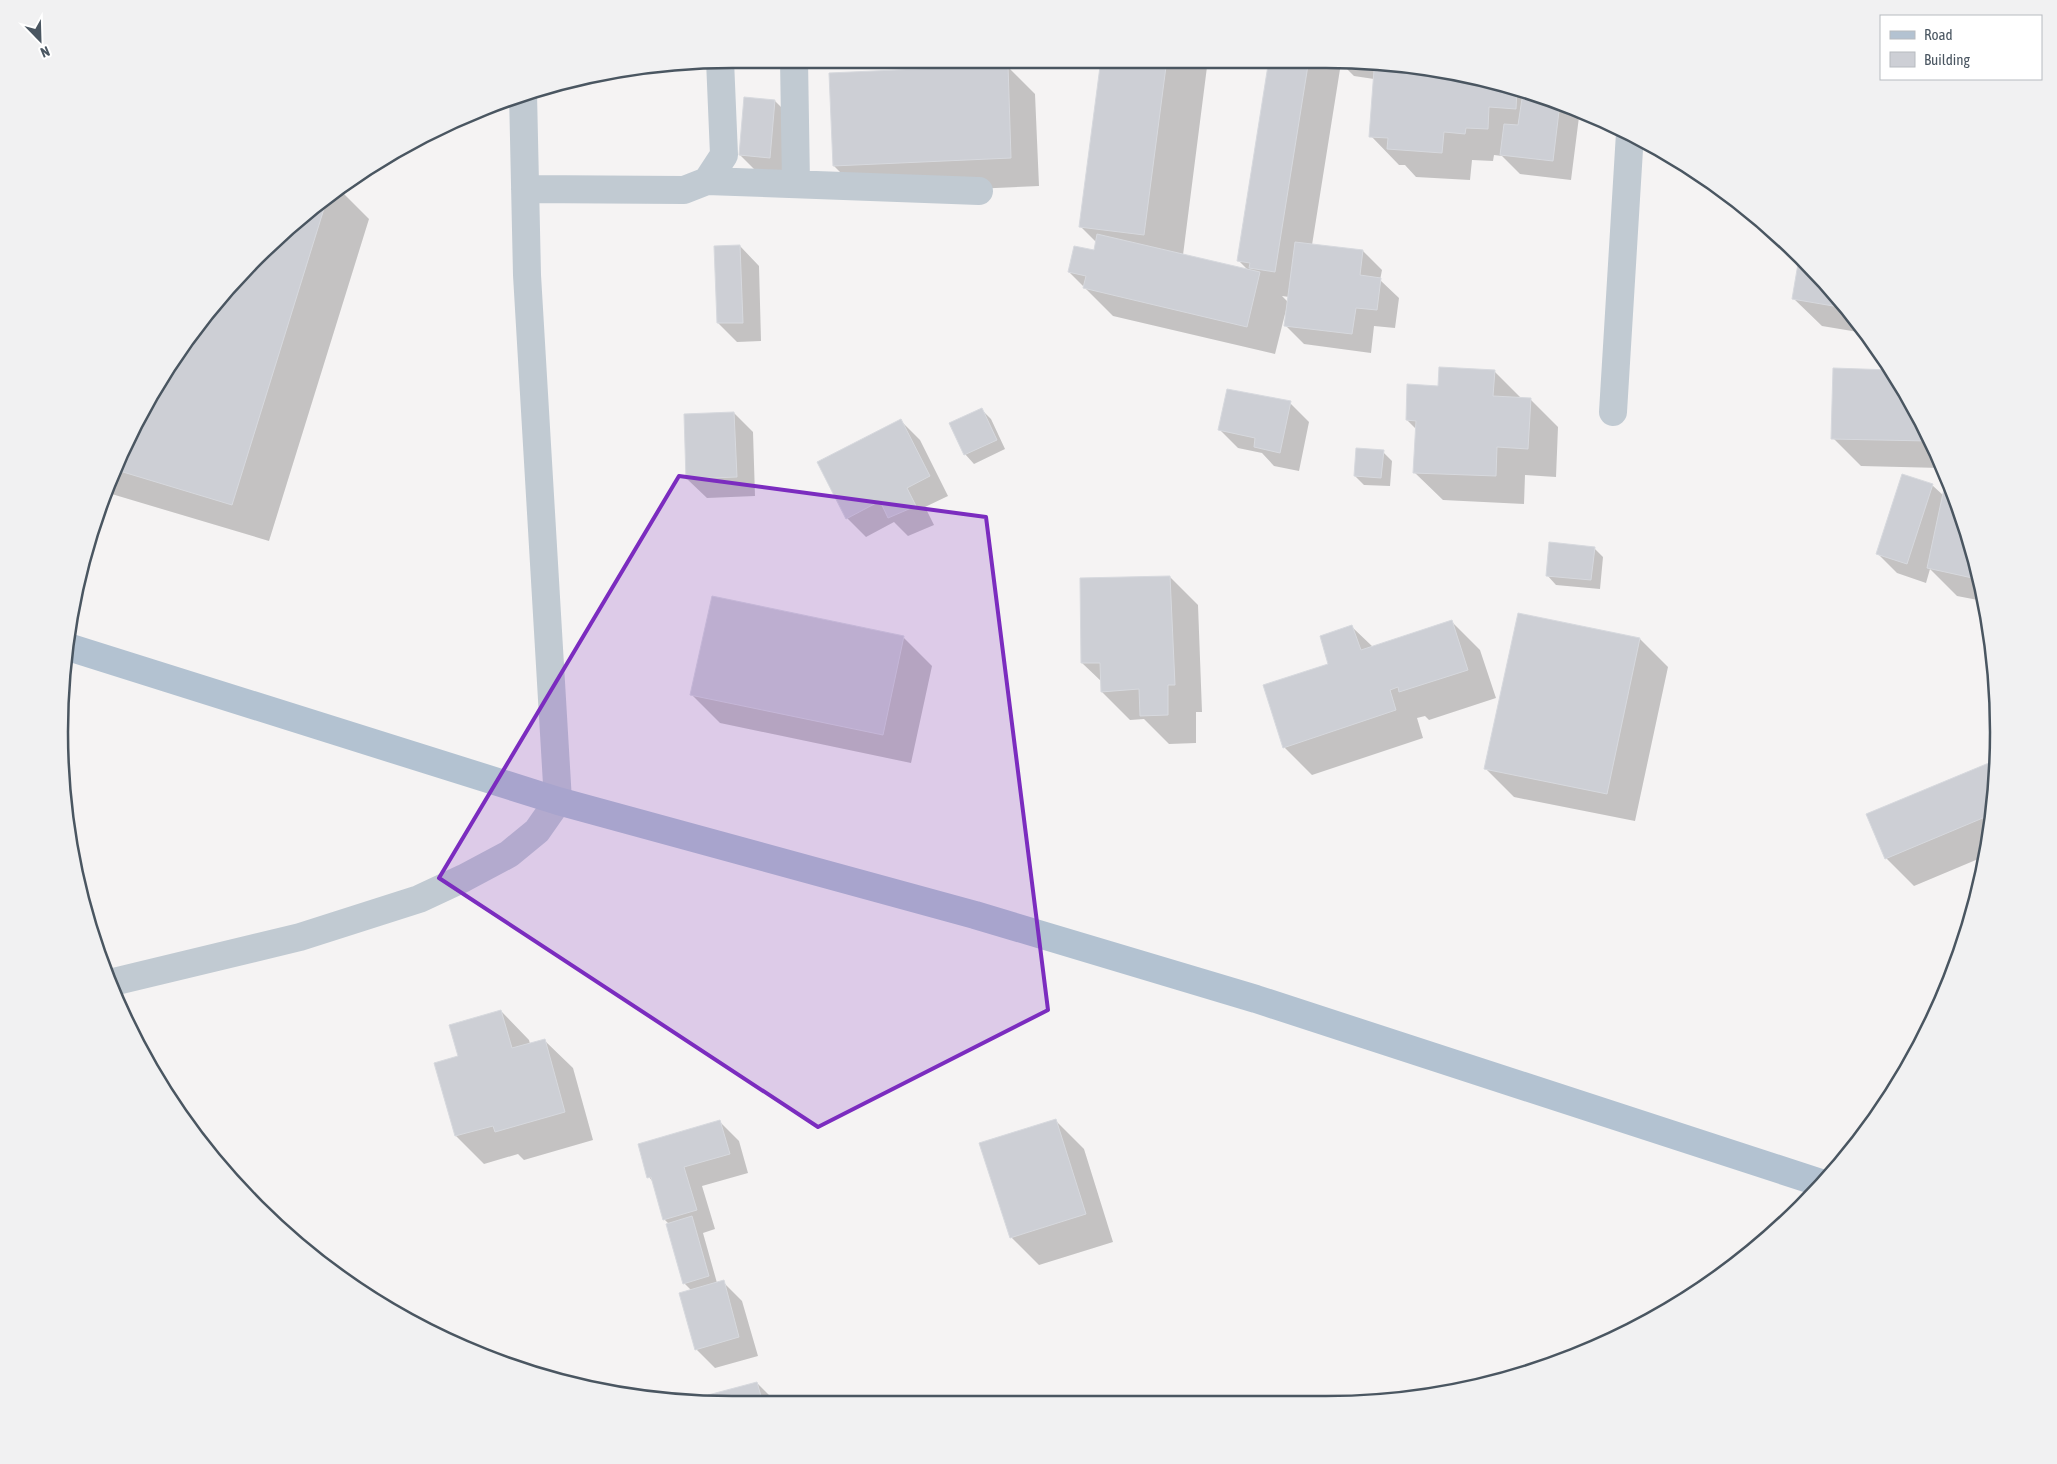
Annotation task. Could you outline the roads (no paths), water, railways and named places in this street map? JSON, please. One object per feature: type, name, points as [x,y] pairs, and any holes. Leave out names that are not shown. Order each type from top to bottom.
[{"type":"main road","points":[[73,649],[558,801],[975,915],[1247,996],[1814,1181]]},
{"type":"street","points":[[707,180],[724,155],[720,68]]},
{"type":"street","points":[[794,68],[796,184]]},
{"type":"street","points":[[116,981],[300,937],[419,899],[509,854],[537,832],[558,801],[527,285],[523,101]]},
{"type":"street","points":[[1613,412],[1629,142]]},
{"type":"street","points":[[525,189],[684,190],[707,180],[979,190]]}]
